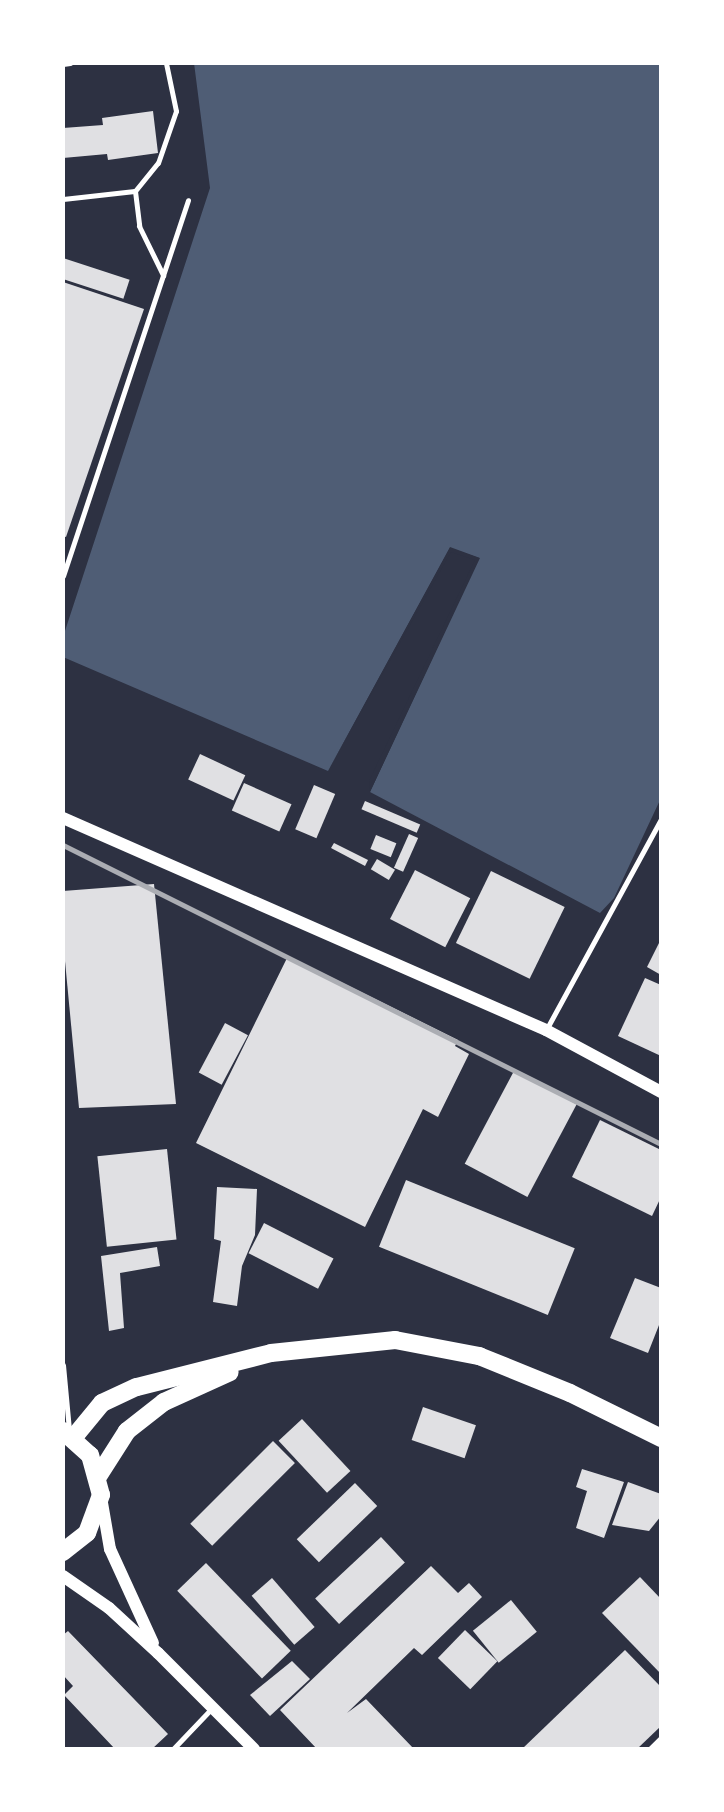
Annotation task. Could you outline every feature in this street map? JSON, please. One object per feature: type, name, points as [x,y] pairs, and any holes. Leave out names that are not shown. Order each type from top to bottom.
[{"type":"main road","points":[[63,1552],[87,1533],[101,1495],[99,1475],[69,1434],[102,1403],[137,1387],[271,1353],[395,1340],[479,1356],[570,1393],[661,1438]]},
{"type":"main road","points":[[99,1475],[127,1431],[164,1402],[271,1353]]},
{"type":"street","points":[[63,818],[546,1030],[661,1092]]},
{"type":"street","points":[[101,1495],[110,1549],[130,1602],[158,1653]]},
{"type":"street","points":[[63,1576],[109,1608],[254,1749]]},
{"type":"street","points":[[650,1749],[661,1739]]},
{"type":"lane","points":[[63,64],[70,63]]},
{"type":"lane","points":[[63,199],[135,191],[158,163],[176,111],[166,63]]},
{"type":"lane","points":[[135,191],[139,226],[163,275]]},
{"type":"lane","points":[[63,576],[188,200]]},
{"type":"lane","points":[[546,1030],[661,819]]},
{"type":"lane","points":[[63,1365],[69,1434]]},
{"type":"lane","points":[[173,1749],[212,1707]]},
{"type":"water","points":[[194,63],[661,63],[661,798],[614,898],[600,913],[370,792],[479,558],[450,548],[328,771],[63,657],[64,634],[210,188]]},
{"type":"pier","points":[[450,547],[480,558],[370,792],[369,781],[475,560],[451,552],[328,771]]},
{"type":"building","points":[[153,111],[158,153],[108,160],[107,154],[63,158],[63,128],[103,125],[102,118]]},
{"type":"building","points":[[63,258],[130,280],[123,299],[63,279]]},
{"type":"building","points":[[63,282],[144,309],[66,537],[63,536]]},
{"type":"building","points":[[200,754],[245,775],[233,801],[188,779]]},
{"type":"building","points":[[244,783],[292,804],[279,832],[232,810]]},
{"type":"building","points":[[314,785],[335,794],[316,838],[295,829]]},
{"type":"building","points":[[365,801],[420,824],[417,833],[361,809]]},
{"type":"building","points":[[409,834],[418,838],[403,872],[394,868]]},
{"type":"building","points":[[376,835],[396,843],[391,857],[370,849]]},
{"type":"building","points":[[334,843],[368,860],[365,866],[331,848]]},
{"type":"building","points":[[377,859],[395,870],[389,880],[371,869]]},
{"type":"building","points":[[415,870],[470,898],[445,947],[390,919]]},
{"type":"building","points":[[491,871],[565,907],[530,979],[456,943]]},
{"type":"building","points":[[154,884],[176,1104],[79,1108],[63,940],[63,891]]},
{"type":"building","points":[[661,939],[661,975],[647,967]]},
{"type":"building","points":[[288,956],[458,1040],[455,1046],[469,1054],[438,1117],[423,1109],[365,1227],[196,1143]]},
{"type":"building","points":[[645,978],[661,985],[661,1056],[618,1036]]},
{"type":"building","points":[[225,1023],[248,1035],[222,1085],[199,1072]]},
{"type":"building","points":[[514,1071],[577,1104],[527,1197],[465,1164]]},
{"type":"building","points":[[600,1120],[661,1150],[661,1197],[652,1216],[572,1177]]},
{"type":"building","points":[[167,1149],[177,1240],[107,1247],[97,1156]]},
{"type":"building","points":[[406,1180],[575,1248],[548,1315],[379,1247]]},
{"type":"building","points":[[217,1187],[257,1189],[255,1235],[242,1266],[237,1306],[213,1302],[221,1241],[214,1239]]},
{"type":"building","points":[[264,1223],[333,1258],[318,1289],[249,1253]]},
{"type":"building","points":[[157,1247],[160,1266],[120,1273],[124,1328],[109,1331],[101,1256]]},
{"type":"building","points":[[635,1278],[661,1288],[661,1320],[648,1353],[610,1338]]},
{"type":"building","points":[[423,1407],[476,1425],[465,1458],[412,1440]]},
{"type":"building","points":[[302,1419],[350,1471],[327,1493],[279,1441]]},
{"type":"building","points":[[273,1441],[295,1463],[212,1546],[190,1524]]},
{"type":"building","points":[[582,1469],[624,1482],[604,1538],[576,1528],[587,1491],[576,1487]]},
{"type":"building","points":[[628,1482],[661,1494],[661,1516],[649,1531],[612,1525]]},
{"type":"building","points":[[355,1483],[377,1506],[319,1562],[297,1539]]},
{"type":"building","points":[[381,1537],[405,1563],[339,1624],[315,1598]]},
{"type":"building","points":[[206,1563],[291,1651],[262,1679],[177,1591]]},
{"type":"building","points":[[431,1566],[458,1593],[469,1583],[482,1597],[422,1655],[414,1648],[347,1713],[366,1699],[414,1749],[317,1749],[280,1710]]},
{"type":"building","points":[[640,1577],[661,1599],[661,1674],[602,1613]]},
{"type":"building","points":[[272,1578],[315,1627],[294,1645],[252,1596]]},
{"type":"building","points":[[511,1600],[537,1632],[499,1663],[473,1631]]},
{"type":"building","points":[[465,1630],[497,1661],[470,1689],[438,1658]]},
{"type":"building","points":[[68,1631],[168,1734],[152,1749],[115,1749],[64,1695],[73,1686],[63,1675],[63,1635]]},
{"type":"building","points":[[625,1650],[661,1687],[661,1726],[637,1749],[522,1749]]},
{"type":"building","points":[[292,1661],[310,1679],[270,1716],[250,1695]]},
{"type":"railway","points":[[63,845],[661,1144]]}]
